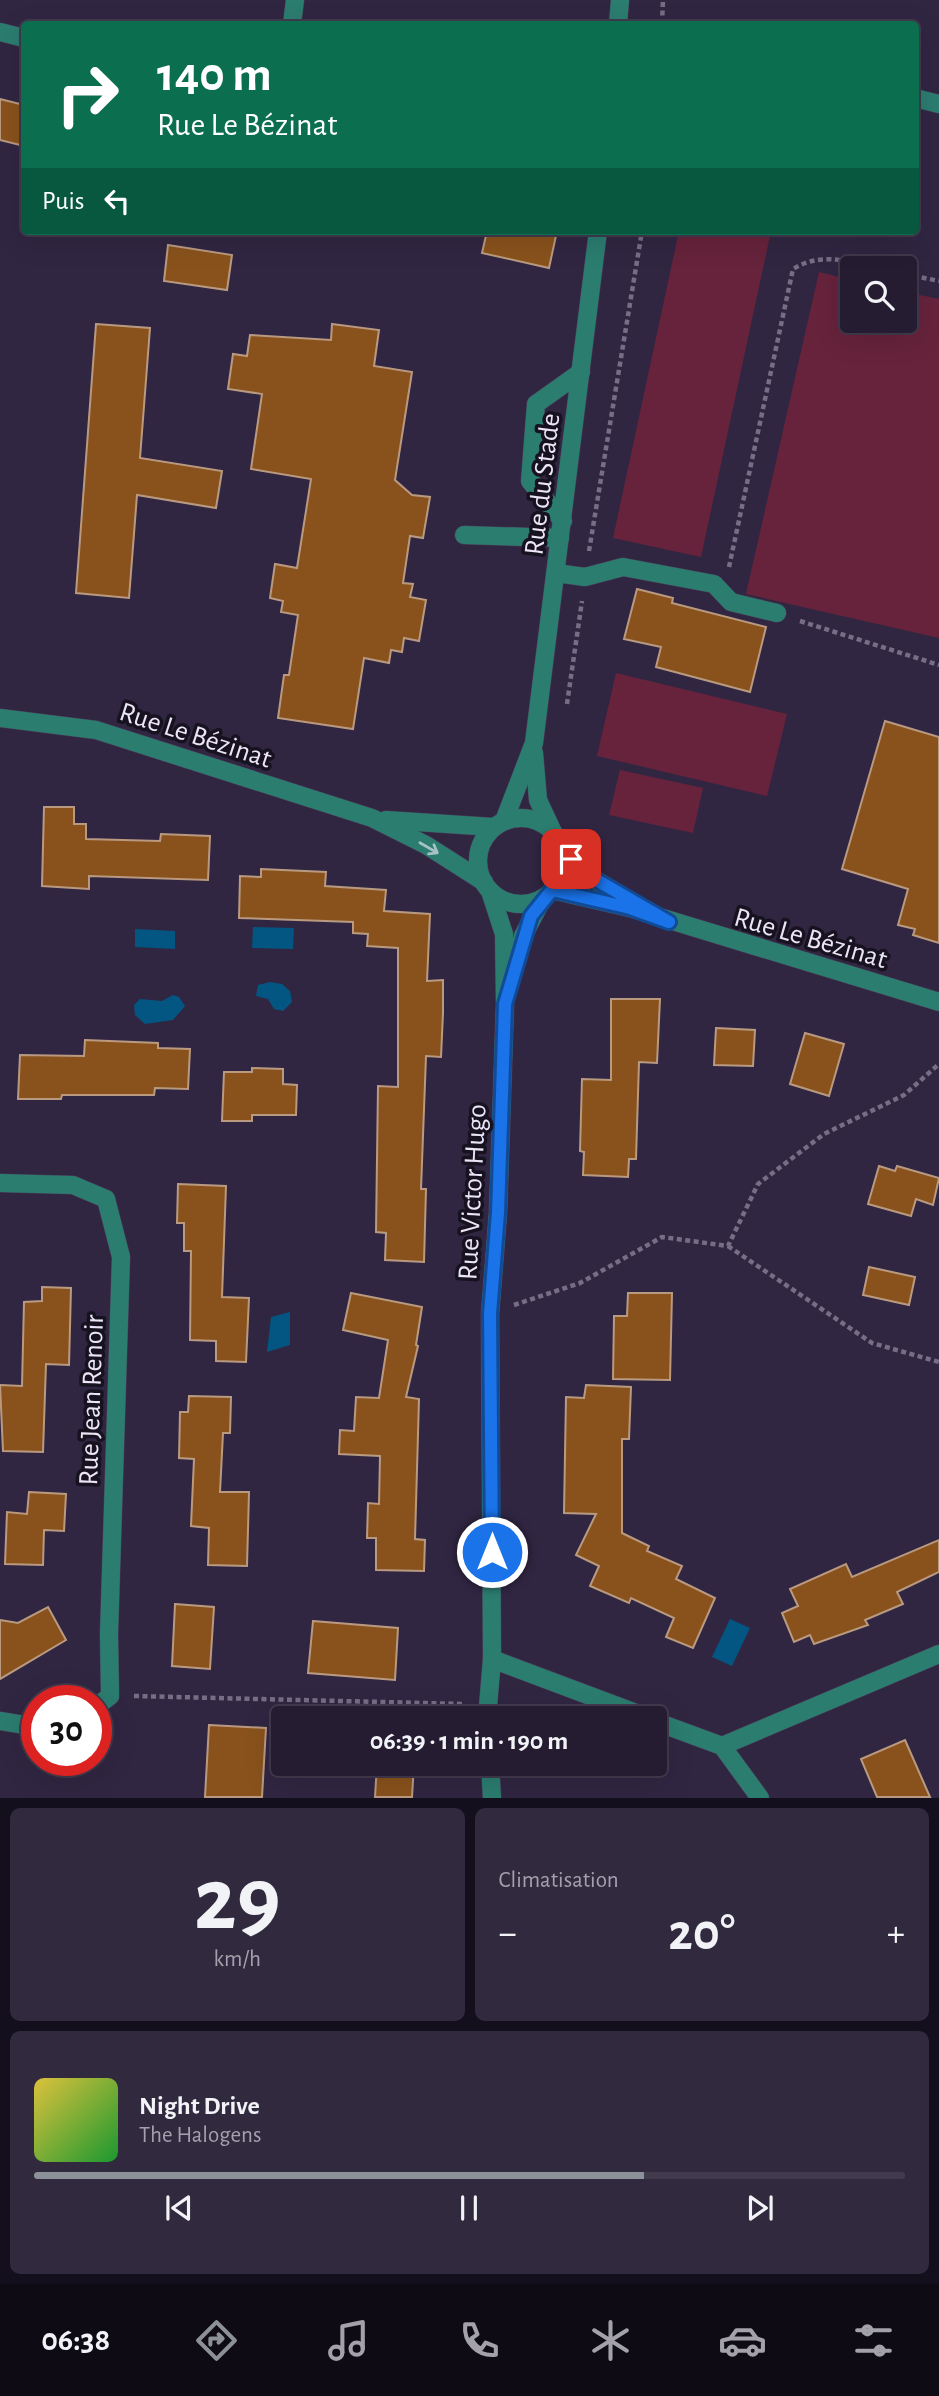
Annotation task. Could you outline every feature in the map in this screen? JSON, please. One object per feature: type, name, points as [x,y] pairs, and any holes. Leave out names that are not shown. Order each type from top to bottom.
[{"type":"street","points":[[292,21],[295,0]]},
{"type":"street","points":[[618,21],[620,0]]},
{"type":"street","points":[[0,33],[21,37]]},
{"type":"street","points":[[919,99],[939,104]]},
{"type":"street","name":"Rue du Stade","points":[[552,831],[538,800],[534,743],[598,235]]},
{"type":"street","points":[[464,535],[561,530],[530,481],[536,404],[581,372]]},
{"type":"street","points":[[556,573],[585,577],[623,566],[715,584],[731,602],[777,613]]},
{"type":"street","name":"Rue Le Bézinat","points":[[0,718],[96,730],[372,818],[426,845],[487,887]]},
{"type":"street","name":"Rue du Stade","points":[[499,824],[534,743]]},
{"type":"street","points":[[519,817],[534,819],[552,831],[563,849],[564,863],[561,877],[547,894],[515,904],[487,887],[478,866],[479,852],[484,838],[499,824],[519,817]]},
{"type":"street","name":"Rue Le Bézinat","points":[[372,818],[499,824]]},
{"type":"street","name":"Rue Le Bézinat","points":[[563,849],[586,874],[669,922]]},
{"type":"street","name":"Rue Victor Hugo","points":[[487,887],[504,933],[505,1004],[498,1213],[490,1314],[492,1658],[488,1706]]},
{"type":"street","name":"Rue Le Bézinat","points":[[547,894],[630,908],[939,1002]]},
{"type":"street","name":"Rue Victor Hugo","points":[[505,1004],[523,936],[547,894]]},
{"type":"street","name":"Rue Jean Renoir","points":[[0,1183],[73,1185],[106,1199],[121,1256],[109,1634],[110,1685]]},
{"type":"street","points":[[722,1746],[939,1654]]},
{"type":"street","points":[[492,1658],[618,1706]]},
{"type":"street","points":[[0,1721],[21,1724]]},
{"type":"street","points":[[667,1726],[722,1746],[760,1797]]},
{"type":"street","points":[[491,1776],[492,1797]]},
{"type":"path","points":[[662,21],[663,0]]},
{"type":"path","points":[[565,713],[641,235]]},
{"type":"path","points":[[722,592],[793,269],[810,259],[840,260]]},
{"type":"path","points":[[917,276],[939,281]]},
{"type":"path","points":[[777,613],[939,665]]},
{"type":"path","points":[[727,1246],[758,1184],[824,1134],[904,1095],[939,1065]]},
{"type":"path","points":[[490,1314],[580,1283],[662,1237],[727,1246],[872,1343],[939,1362]]},
{"type":"path","points":[[112,1696],[346,1706]]},
{"type":"shaded area","points":[[678,235],[770,235],[701,557],[613,538]]},
{"type":"shaded area","points":[[819,272],[840,277],[840,333],[917,333],[917,294],[939,299],[939,638],[746,594]]},
{"type":"shaded area","points":[[616,673],[787,714],[767,796],[597,756]]},
{"type":"shaded area","points":[[620,770],[703,788],[693,833],[609,815]]},
{"type":"water","points":[[253,927],[294,928],[293,949],[252,948]]},
{"type":"water","points":[[135,929],[175,931],[175,949],[135,947]]},
{"type":"water","points":[[270,982],[282,984],[290,991],[292,1002],[283,1011],[274,1009],[268,999],[256,996],[258,985]]},
{"type":"water","points":[[173,995],[179,997],[185,1006],[173,1020],[145,1024],[135,1015],[134,1005],[140,999],[162,1001]]},
{"type":"water","points":[[290,1312],[290,1345],[267,1352],[271,1317]]},
{"type":"water","points":[[730,1619],[750,1628],[732,1666],[712,1657]]},
{"type":"building","points":[[0,99],[21,104],[21,145],[0,140]]},
{"type":"building","points":[[486,235],[556,235],[549,268],[482,253]]},
{"type":"building","points":[[168,245],[232,255],[227,290],[164,281]]},
{"type":"building","points":[[96,324],[150,328],[140,458],[222,471],[216,508],[137,495],[129,598],[76,593]]},
{"type":"building","points":[[332,324],[379,330],[374,366],[412,372],[395,480],[412,495],[430,497],[423,538],[410,536],[403,583],[413,584],[410,597],[426,600],[419,641],[404,638],[402,652],[391,650],[389,663],[364,658],[353,729],[278,718],[284,675],[289,675],[298,615],[281,612],[283,601],[270,598],[275,564],[297,568],[311,479],[251,469],[262,394],[228,389],[233,354],[247,356],[250,335],[331,340]]},
{"type":"building","points":[[637,589],[673,598],[672,603],[766,627],[750,692],[656,667],[661,647],[624,639]]},
{"type":"building","points":[[885,721],[939,737],[939,943],[913,935],[915,929],[898,925],[908,889],[842,869]]},
{"type":"building","points":[[44,807],[74,807],[74,824],[86,824],[86,839],[160,841],[161,834],[210,836],[208,880],[89,876],[89,889],[42,886]]},
{"type":"building","points":[[261,869],[326,872],[325,886],[386,890],[384,911],[430,914],[427,981],[443,980],[443,1013],[441,1057],[426,1056],[421,1189],[426,1189],[424,1262],[385,1260],[386,1233],[376,1232],[378,1086],[398,1087],[398,948],[367,946],[368,934],[353,933],[353,922],[239,918],[240,876],[261,877]]},
{"type":"building","points":[[611,999],[660,999],[657,1063],[639,1062],[636,1159],[629,1159],[628,1177],[583,1175],[584,1152],[580,1151],[582,1079],[611,1080]]},
{"type":"building","points":[[716,1028],[755,1030],[753,1066],[714,1065]]},
{"type":"building","points":[[805,1033],[844,1044],[829,1096],[790,1084]]},
{"type":"building","points":[[85,1040],[158,1043],[158,1048],[190,1049],[188,1089],[155,1088],[154,1095],[62,1095],[61,1099],[18,1099],[20,1055],[84,1056]]},
{"type":"building","points":[[252,1068],[283,1069],[283,1084],[297,1085],[296,1115],[252,1115],[252,1121],[222,1121],[224,1072],[252,1072]]},
{"type":"building","points":[[879,1166],[895,1171],[897,1166],[939,1178],[933,1205],[916,1199],[911,1216],[868,1204]]},
{"type":"building","points":[[178,1184],[226,1186],[222,1297],[249,1298],[246,1362],[216,1361],[216,1341],[190,1340],[191,1251],[184,1251],[184,1223],[177,1223]]},
{"type":"building","points":[[869,1267],[915,1277],[909,1305],[863,1295]]},
{"type":"building","points":[[42,1287],[71,1288],[69,1365],[46,1364],[43,1452],[3,1451],[0,1385],[22,1386],[24,1302],[42,1301]]},
{"type":"building","points":[[351,1293],[422,1307],[418,1346],[406,1397],[419,1399],[415,1539],[425,1540],[424,1571],[376,1570],[376,1538],[367,1538],[368,1503],[379,1504],[380,1456],[339,1454],[340,1430],[354,1431],[356,1397],[379,1398],[388,1340],[343,1330]]},
{"type":"building","points":[[628,1293],[672,1293],[670,1380],[613,1379],[614,1316],[627,1316]]},
{"type":"building","points":[[586,1385],[631,1387],[629,1439],[622,1439],[622,1533],[649,1546],[647,1551],[682,1566],[676,1579],[715,1598],[693,1648],[666,1637],[674,1618],[631,1598],[629,1603],[590,1586],[599,1566],[576,1555],[596,1514],[564,1513],[566,1397],[584,1398]]},
{"type":"building","points":[[189,1396],[231,1397],[230,1433],[223,1433],[220,1492],[249,1492],[247,1566],[208,1565],[209,1528],[191,1526],[194,1459],[179,1458],[180,1412],[188,1412]]},
{"type":"building","points":[[29,1492],[66,1494],[64,1531],[44,1530],[43,1565],[5,1564],[7,1512],[27,1514]]},
{"type":"building","points":[[939,1540],[939,1572],[897,1592],[903,1604],[865,1620],[868,1625],[814,1644],[810,1635],[794,1642],[782,1613],[798,1606],[790,1589],[846,1564],[852,1577]]},
{"type":"building","points":[[175,1604],[214,1607],[210,1669],[172,1666]]},
{"type":"building","points":[[48,1607],[66,1640],[0,1679],[0,1620],[18,1623]]},
{"type":"building","points":[[313,1621],[398,1628],[395,1680],[308,1673]]},
{"type":"building","points":[[209,1725],[266,1728],[262,1797],[205,1797]]},
{"type":"building","points":[[905,1740],[930,1797],[877,1797],[861,1759]]},
{"type":"building","points":[[376,1776],[413,1776],[412,1797],[375,1797]]},
{"type":"route","points":[[492,1552],[490,1314],[498,1213],[505,1004],[517,957],[531,916],[552,890],[630,908],[669,922],[586,874],[571,859]]}]
